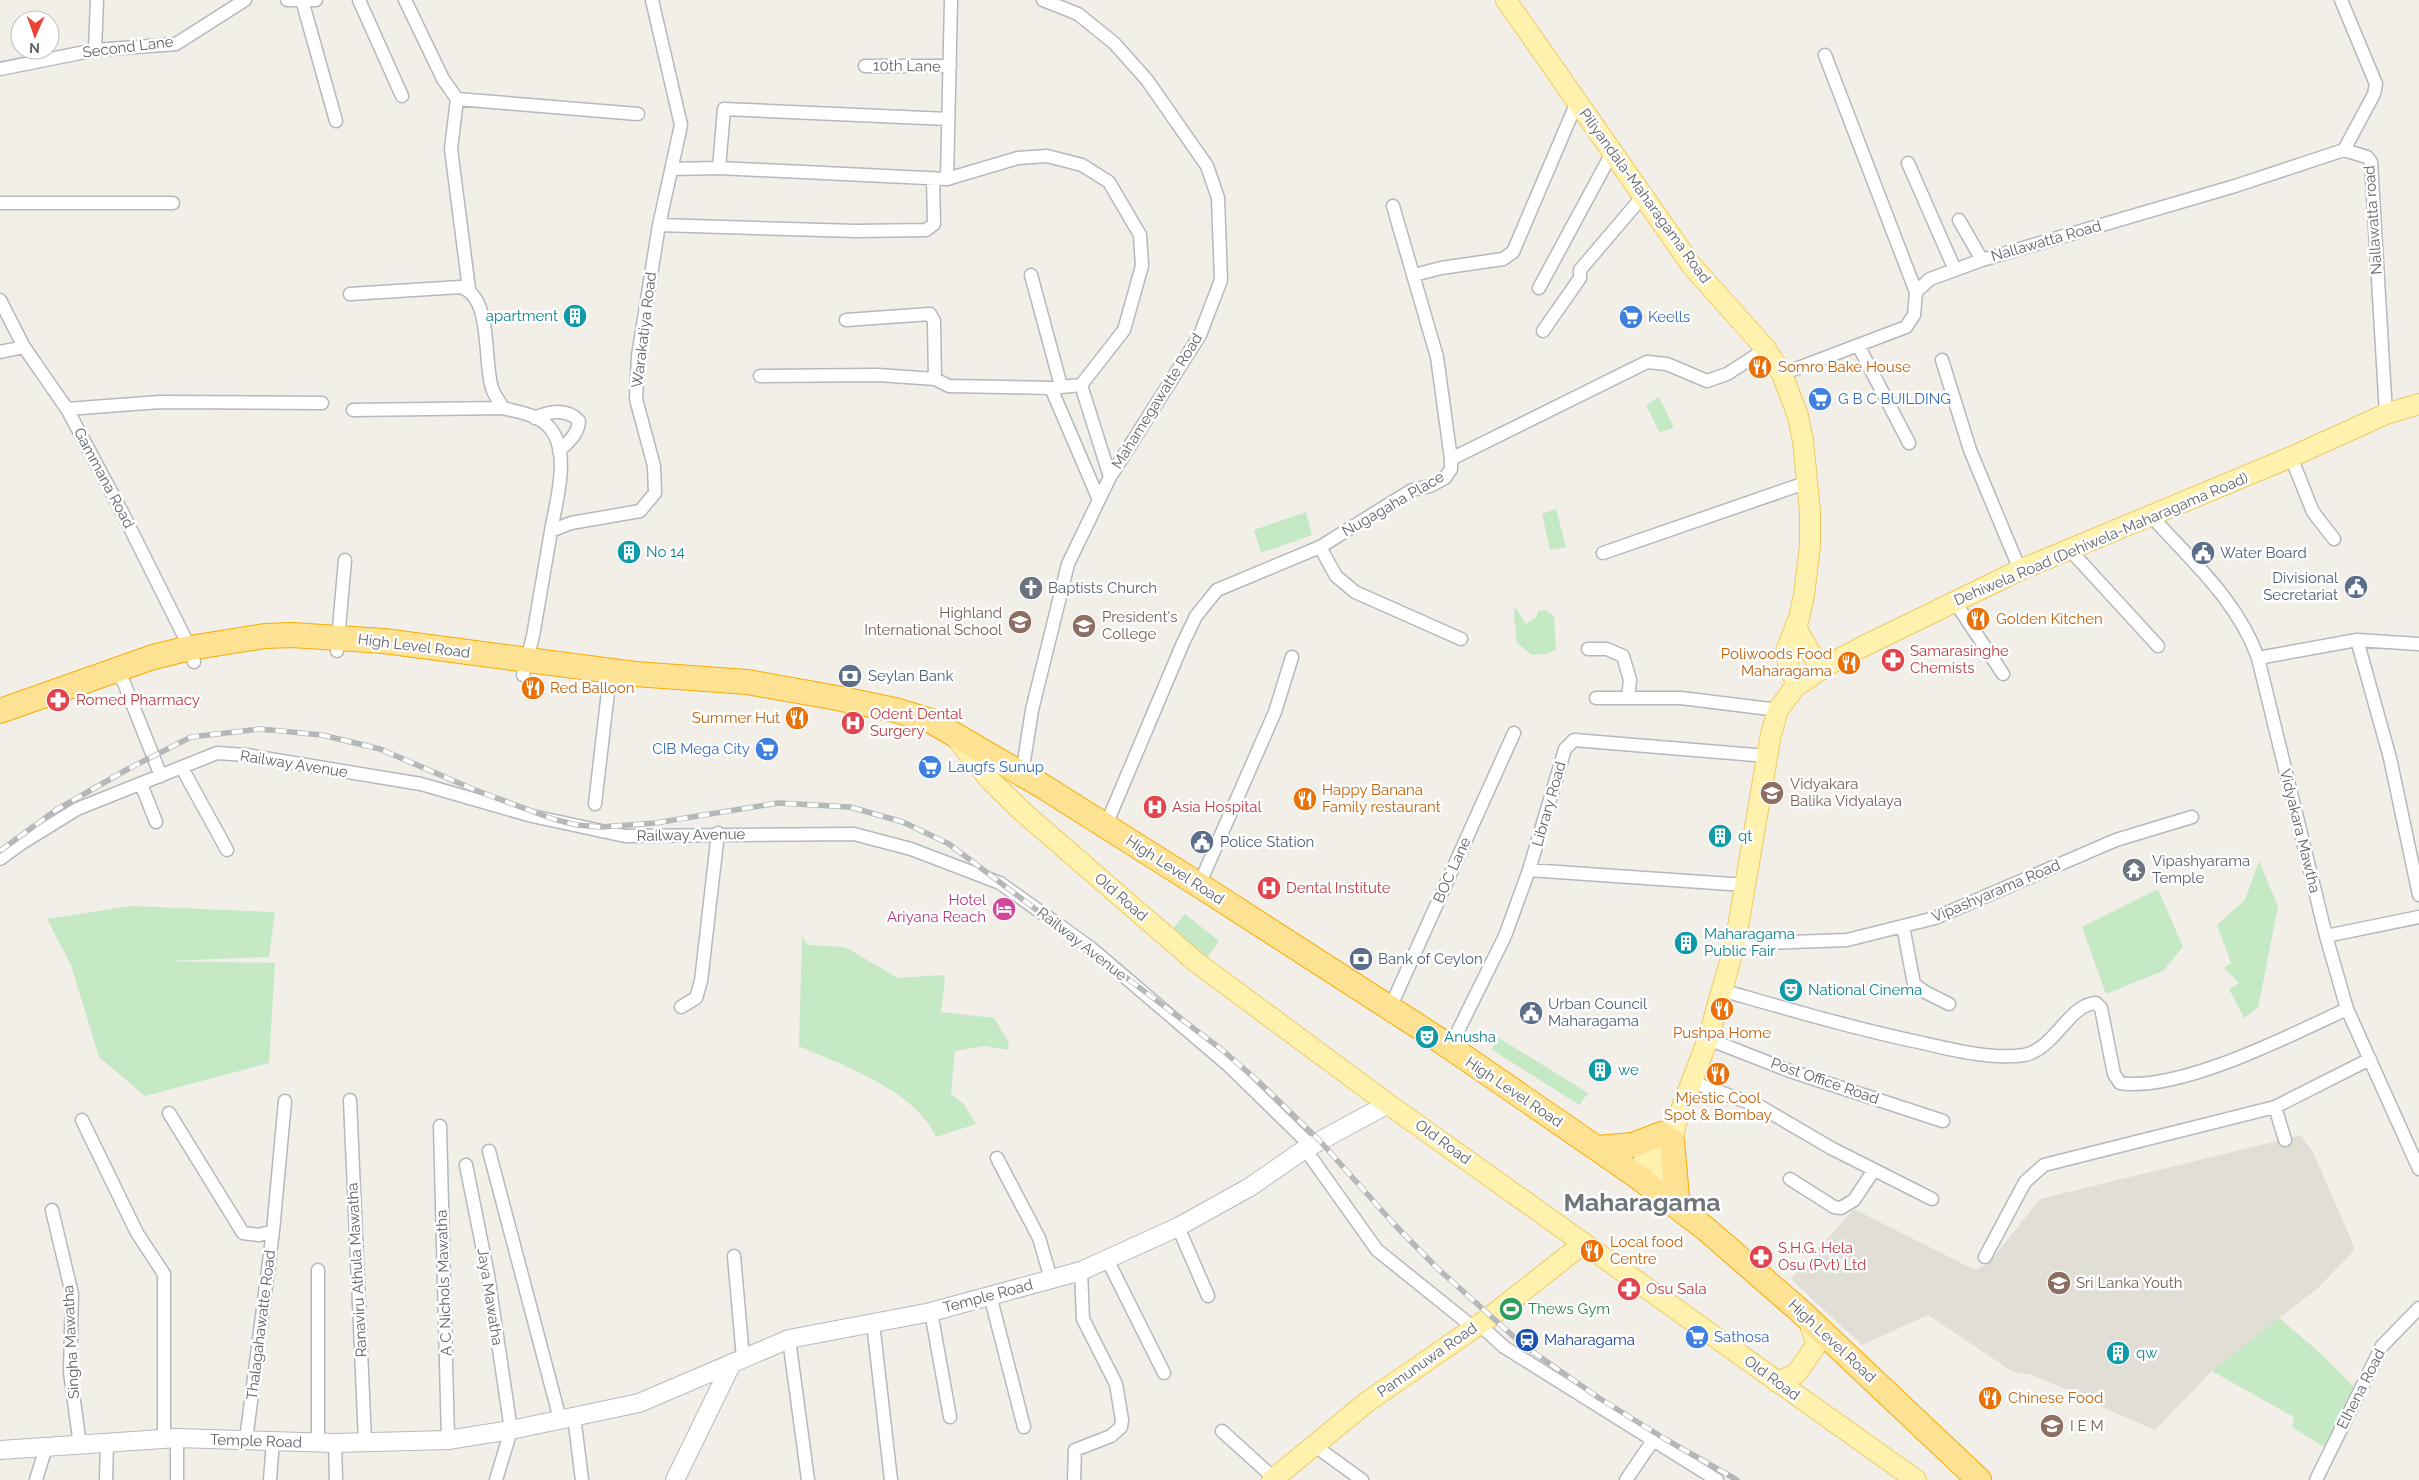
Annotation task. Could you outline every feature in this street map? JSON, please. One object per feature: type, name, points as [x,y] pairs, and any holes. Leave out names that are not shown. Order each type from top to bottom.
[{"type":"highway","name":"High Level Road","points":[[0,711],[192,655],[266,651],[338,644],[381,653],[525,668],[747,682],[838,698],[922,718],[1022,774],[1106,825],[1450,1047],[1634,1174],[1682,1210],[1808,1319],[1979,1480]]},
{"type":"highway","name":"High Level Road","points":[[525,668],[609,683],[747,694],[838,698]]},
{"type":"highway","name":"High Level Road","points":[[0,726],[120,676]]},
{"type":"highway","points":[[1597,1148],[1633,1145],[1670,1133],[1677,1197],[1682,1210]]},
{"type":"main road","name":"Piliyandala-Maharagama Road","points":[[1506,0],[1692,266],[1766,349],[1782,374],[1798,416],[1808,482],[1810,512],[1808,571],[1796,624],[1786,651],[1789,668],[1798,685]]},
{"type":"main road","name":"Dehiwela Road (Dehiwela-Maharagama Road)","points":[[1654,1189],[1670,1133],[1708,1039],[1735,944],[1767,756],[1778,710],[1794,688],[1860,648],[2020,570],[2290,457],[2386,414],[2419,404]]},
{"type":"main road","points":[[1796,624],[1799,633],[1821,670]]},
{"type":"main road","name":"Old Road","points":[[953,734],[989,780],[1024,813],[1196,962],[1388,1104],[1916,1480]]},
{"type":"main road","points":[[1024,813],[1023,801],[1026,793],[1033,788],[1044,787]]},
{"type":"main road","name":"Dehiwela Road (Dehiwela-Maharagama Road)","points":[[1634,1174],[1670,1133]]},
{"type":"main road","name":"Pamunuwa Road","points":[[1274,1479],[1367,1402],[1476,1326],[1584,1243]]},
{"type":"main road","points":[[1777,1382],[1796,1374],[1817,1344],[1808,1319]]},
{"type":"street","points":[[95,50],[96,0]]},
{"type":"street","name":"Second Lane","points":[[0,69],[95,50],[176,44],[245,0]]},
{"type":"street","points":[[287,0],[316,0]]},
{"type":"street","points":[[302,0],[336,121]]},
{"type":"street","points":[[359,0],[402,96]]},
{"type":"street","points":[[404,0],[443,79],[457,99],[451,149],[469,289]]},
{"type":"street","name":"Warakatiya Road","points":[[551,531],[571,523],[640,511],[655,493],[654,466],[636,399],[638,356],[659,225],[681,125],[652,0]]},
{"type":"street","points":[[947,179],[951,0]]},
{"type":"street","name":"Mahamegawatte Road","points":[[1022,774],[1032,710],[1068,564],[1110,477],[1200,335],[1221,280],[1218,198],[1207,166],[1147,80],[1114,43],[1078,14],[1043,0]]},
{"type":"street","points":[[2341,0],[2376,84],[2374,94],[2344,150]]},
{"type":"street","points":[[1782,374],[1906,327],[1914,315],[1916,292],[1824,55]]},
{"type":"street","name":"10th Lane","points":[[865,66],[950,66]]},
{"type":"street","points":[[457,99],[638,114]]},
{"type":"street","points":[[1414,275],[1440,268],[1503,259],[1513,252],[1577,102]]},
{"type":"street","points":[[719,168],[724,109],[948,119]]},
{"type":"street","name":"Nallawatta Road","points":[[1916,292],[1930,280],[1982,260],[2235,186],[2344,150]]},
{"type":"street","name":"Nallawatta road","points":[[2344,150],[2367,157],[2371,162],[2386,414]]},
{"type":"street","points":[[1539,288],[1613,151]]},
{"type":"street","points":[[672,169],[719,168],[947,179],[1018,158],[1047,156],[1082,165],[1109,182],[1140,235],[1142,266],[1124,330],[1081,385],[1056,387],[949,386],[935,379],[878,375],[760,376]]},
{"type":"street","points":[[1908,163],[1955,270]]},
{"type":"street","points":[[659,225],[856,231],[926,230],[934,224],[933,178]]},
{"type":"street","points":[[1543,331],[1580,278],[1580,270],[1643,196]]},
{"type":"street","points":[[0,203],[173,203]]},
{"type":"street","points":[[1393,206],[1437,357],[1451,459]]},
{"type":"street","points":[[1959,220],[1982,260]]},
{"type":"street","points":[[1030,275],[1056,387],[1099,500]]},
{"type":"street","points":[[350,294],[460,287],[469,289],[475,295],[483,317],[492,389],[503,408]]},
{"type":"street","name":"Gammana Road","points":[[0,300],[24,346],[67,408],[122,512],[192,655]]},
{"type":"street","points":[[846,320],[930,314],[934,321],[935,379]]},
{"type":"street","points":[[1858,344],[1910,443]]},
{"type":"street","points":[[0,352],[24,346]]},
{"type":"street","name":"Nugagaha Place","points":[[1106,825],[1183,643],[1196,616],[1217,590],[1320,547],[1412,490],[1430,486],[1445,478],[1451,469],[1451,459],[1647,362],[1667,364],[1707,381],[1727,374],[1766,349]]},
{"type":"street","points":[[1942,360],[1970,450],[2020,570]]},
{"type":"street","points":[[1081,385],[1110,477]]},
{"type":"street","points":[[67,408],[160,402],[322,403]]},
{"type":"street","points":[[354,410],[503,408],[535,418],[546,424],[555,435],[562,468],[525,668]]},
{"type":"street","points":[[535,418],[545,413],[554,412],[574,416],[579,421],[578,429],[573,438],[559,451]]},
{"type":"street","points":[[2290,457],[2313,512],[2334,539]]},
{"type":"street","points":[[1603,553],[1808,482]]},
{"type":"street","name":"Vidyakara Mawtha","points":[[2151,516],[2232,605],[2250,634],[2258,658],[2326,936],[2347,1008],[2419,1169]]},
{"type":"street","points":[[1320,547],[1336,576],[1355,592],[1461,639]]},
{"type":"street","points":[[2070,550],[2158,646]]},
{"type":"street","points":[[338,644],[345,560]]},
{"type":"street","points":[[1955,602],[2003,674]]},
{"type":"street","points":[[2357,640],[2390,758],[2419,895]]},
{"type":"street","points":[[2258,658],[2357,640],[2419,644]]},
{"type":"street","points":[[1588,649],[1607,649],[1623,656],[1630,680],[1628,698]]},
{"type":"street","points":[[1199,885],[1275,712],[1292,657]]},
{"type":"street","points":[[120,676],[161,776]]},
{"type":"street","points":[[595,804],[609,683]]},
{"type":"street","points":[[1596,698],[1681,698],[1778,710]]},
{"type":"street","name":"BOC Lane","points":[[1390,1008],[1514,733]]},
{"type":"street","name":"Library Road","points":[[1450,1047],[1505,936],[1530,870],[1565,749],[1574,740],[1767,756]]},
{"type":"street","name":"Railway Avenue","points":[[0,860],[22,843],[77,808],[217,753],[246,755],[421,784],[532,816],[625,836],[718,833],[854,834],[912,849],[1000,883],[1090,948],[1228,1065],[1308,1147],[1378,1250],[1504,1348],[1717,1480]]},
{"type":"street","points":[[182,768],[227,850]]},
{"type":"street","points":[[141,784],[156,822]]},
{"type":"street","name":"Vipashyarama Road","points":[[1735,944],[1847,940],[1935,918],[2116,840],[2192,817]]},
{"type":"street","points":[[681,1007],[696,998],[701,981],[718,833]]},
{"type":"street","points":[[1530,870],[1745,885]]},
{"type":"street","points":[[2326,936],[2419,917]]},
{"type":"street","points":[[1902,926],[1914,984],[1949,1004]]},
{"type":"street","points":[[1721,990],[1861,1030],[1964,1052],[1999,1055],[2025,1054],[2048,1043],[2074,1014],[2090,1003],[2096,1003],[2101,1008],[2114,1074],[2120,1083],[2131,1084],[2176,1078],[2245,1055],[2347,1008]]},
{"type":"street","name":"Post Office Road","points":[[1708,1039],[1790,1070],[1943,1121]]},
{"type":"street","points":[[1985,1257],[2025,1182],[2044,1165],[2275,1107],[2370,1059]]},
{"type":"street","points":[[1692,1082],[1761,1107],[1830,1148],[1932,1199]]},
{"type":"street","points":[[273,1232],[285,1100]]},
{"type":"street","name":"Ranaviru Athula Mawatha","points":[[350,1100],[366,1440]]},
{"type":"street","name":"Temple Road","points":[[0,1450],[170,1439],[327,1443],[366,1440],[448,1440],[511,1430],[639,1403],[789,1339],[931,1312],[1081,1271],[1178,1227],[1250,1187],[1308,1147],[1388,1104]]},
{"type":"street","points":[[2275,1107],[2286,1140]]},
{"type":"street","name":"Thalagahawatte Road","points":[[170,1113],[243,1233],[259,1235],[273,1232],[246,1440]]},
{"type":"street","points":[[82,1120],[137,1233],[164,1274],[170,1439],[177,1480]]},
{"type":"street","name":"A C Nichols Mawatha","points":[[440,1126],[448,1440]]},
{"type":"street","points":[[489,1151],[567,1418],[582,1480]]},
{"type":"street","points":[[997,1158],[1039,1238],[1051,1279]]},
{"type":"street","name":"Jaya Mawatha","points":[[466,1165],[488,1275],[511,1430]]},
{"type":"street","points":[[1790,1179],[1834,1207],[1840,1208],[1854,1200],[1874,1170]]},
{"type":"street","name":"Singha Mawatha","points":[[52,1210],[72,1294],[70,1372],[80,1445]]},
{"type":"street","points":[[1178,1227],[1208,1296]]},
{"type":"street","points":[[675,1480],[738,1360],[734,1256]]},
{"type":"street","points":[[1107,1259],[1164,1373]]},
{"type":"street","points":[[318,1270],[327,1443],[336,1480]]},
{"type":"street","points":[[1074,1480],[1075,1450],[1111,1436],[1121,1427],[1122,1420],[1116,1384],[1083,1319],[1081,1271]]},
{"type":"street","points":[[990,1296],[1024,1428]]},
{"type":"street","name":"Elhena Road","points":[[2316,1480],[2382,1346],[2419,1308]]},
{"type":"street","points":[[931,1312],[950,1417]]},
{"type":"street","points":[[873,1322],[891,1480]]},
{"type":"street","points":[[789,1339],[808,1480]]},
{"type":"street","points":[[496,1480],[511,1430]]},
{"type":"street","points":[[1222,1430],[1274,1479]]},
{"type":"street","points":[[1626,1480],[1654,1440]]},
{"type":"street","points":[[270,1480],[273,1441]]},
{"type":"street","points":[[106,1480],[107,1442]]},
{"type":"street","points":[[1315,1446],[1362,1480]]},
{"type":"street","points":[[36,1480],[46,1447]]},
{"type":"shaded area","name":"Sri Lanka Youth","points":[[2301,1135],[2313,1152],[2355,1249],[2319,1287],[2212,1371],[2155,1430],[2029,1374],[2013,1372],[1928,1315],[1862,1345],[1791,1279],[1854,1209],[1975,1270],[1989,1263],[2040,1199]]},
{"type":"green space","points":[[1659,397],[1674,428],[1659,432],[1646,405]]},
{"type":"green space","points":[[1556,509],[1566,547],[1550,550],[1542,514]]},
{"type":"green space","points":[[1306,512],[1312,535],[1261,553],[1254,530]]},
{"type":"green space","points":[[1515,607],[1526,624],[1536,618],[1538,611],[1545,610],[1554,616],[1556,649],[1546,654],[1532,655],[1517,643],[1514,617]]},
{"type":"green space","points":[[2259,861],[2278,906],[2258,1008],[2244,1018],[2229,989],[2239,983],[2224,968],[2231,963],[2217,925],[2245,900]]},
{"type":"green space","points":[[2158,889],[2183,947],[2163,971],[2106,994],[2082,927]]},
{"type":"green space","points":[[131,906],[275,912],[269,957],[166,961],[275,963],[269,1063],[145,1096],[99,1057],[71,965],[47,919]]},
{"type":"green space","points":[[1185,914],[1219,941],[1206,958],[1171,931]]},
{"type":"green space","points":[[802,936],[808,945],[845,947],[898,978],[942,975],[945,980],[941,1012],[994,1018],[1008,1041],[1009,1050],[984,1046],[955,1051],[951,1094],[964,1104],[976,1124],[936,1137],[926,1120],[895,1093],[857,1071],[799,1046]]},
{"type":"green space","points":[[1499,1038],[1588,1093],[1579,1105],[1491,1049]]},
{"type":"green space","points":[[2279,1318],[2319,1352],[2355,1388],[2329,1450],[2292,1427],[2294,1417],[2212,1371]]},
{"type":"railway","points":[[0,851],[56,810],[128,769],[191,737],[260,729],[322,735],[380,749],[475,790],[553,819],[577,825],[601,827],[655,823],[778,803],[850,807],[903,822],[949,844],[1221,1049],[1258,1081],[1320,1141],[1393,1223],[1436,1267],[1523,1345],[1599,1398],[1665,1439],[1737,1480]]},
{"type":"place","name":"apartment","points":[[575,316]]},
{"type":"place","name":"Keells","points":[[1631,317]]},
{"type":"place","name":"Somro Bake House","points":[[1760,367]]},
{"type":"place","name":"G B C BUILDING","points":[[1820,399]]},
{"type":"place","name":"No 14","points":[[629,552]]},
{"type":"place","name":"Water Board","points":[[2203,553]]},
{"type":"place","name":"Divisional Secretariat","points":[[2356,587]]},
{"type":"place","name":"Baptists Church","points":[[1031,588]]},
{"type":"place","name":"Golden Kitchen","points":[[1978,619]]},
{"type":"place","name":"Highland International School","points":[[1020,622]]},
{"type":"place","name":"President's College","points":[[1084,626]]},
{"type":"place","name":"Samarasinghe Chemists","points":[[1893,660]]},
{"type":"place","name":"Poliwoods Food Maharagama","points":[[1849,663]]},
{"type":"place","name":"Seylan Bank","points":[[850,676]]},
{"type":"place","name":"Red Balloon","points":[[533,688]]},
{"type":"place","name":"Romed Pharmacy","points":[[58,700]]},
{"type":"place","name":"Summer Hut","points":[[797,718]]},
{"type":"place","name":"Odent Dental Surgery","points":[[853,723]]},
{"type":"place","name":"CIB Mega City","points":[[767,749]]},
{"type":"place","name":"Laugfs Sunup","points":[[930,767]]},
{"type":"place","name":"Vidyakara Balika Vidyalaya","points":[[1772,793]]},
{"type":"place","name":"Happy Banana Family restaurant","points":[[1305,799]]},
{"type":"place","name":"Asia Hospital","points":[[1155,807]]},
{"type":"place","name":"qt","points":[[1720,836]]},
{"type":"place","name":"Police Station","points":[[1202,842]]},
{"type":"place","name":"Vipashyarama Temple","points":[[2134,870]]},
{"type":"place","name":"Dental Institute","points":[[1269,888]]},
{"type":"place","name":"Hotel Ariyana Reach","points":[[1004,909]]},
{"type":"place","name":"Maharagama Public Fair","points":[[1686,943]]},
{"type":"place","name":"Bank of Ceylon","points":[[1361,959]]},
{"type":"place","name":"National Cinema","points":[[1791,990]]},
{"type":"place","name":"Pushpa Home","points":[[1722,1009]]},
{"type":"place","name":"Urban Council Maharagama","points":[[1531,1013]]},
{"type":"place","name":"Anusha","points":[[1427,1037]]},
{"type":"place","name":"we","points":[[1600,1070]]},
{"type":"place","name":"Mjestic Cool Spot & Bombay","points":[[1718,1074]]},
{"type":"place","name":"Local food Centre","points":[[1592,1251]]},
{"type":"place","name":"S.H.G. Hela Osu (Pvt) Ltd","points":[[1761,1257]]},
{"type":"place","name":"Sri Lanka Youth","points":[[2059,1283]]},
{"type":"place","name":"Osu Sala","points":[[1629,1289]]},
{"type":"place","name":"Thews Gym","points":[[1511,1309]]},
{"type":"place","name":"Sathosa","points":[[1697,1337]]},
{"type":"place","name":"Maharagama","points":[[1527,1340]]},
{"type":"place","name":"qw","points":[[2118,1353]]},
{"type":"place","name":"Chinese Food","points":[[1990,1398]]},
{"type":"place","name":"I E M","points":[[2052,1426]]},
{"type":"district","name":"Maharagama","points":[[1642,1202]]}]
